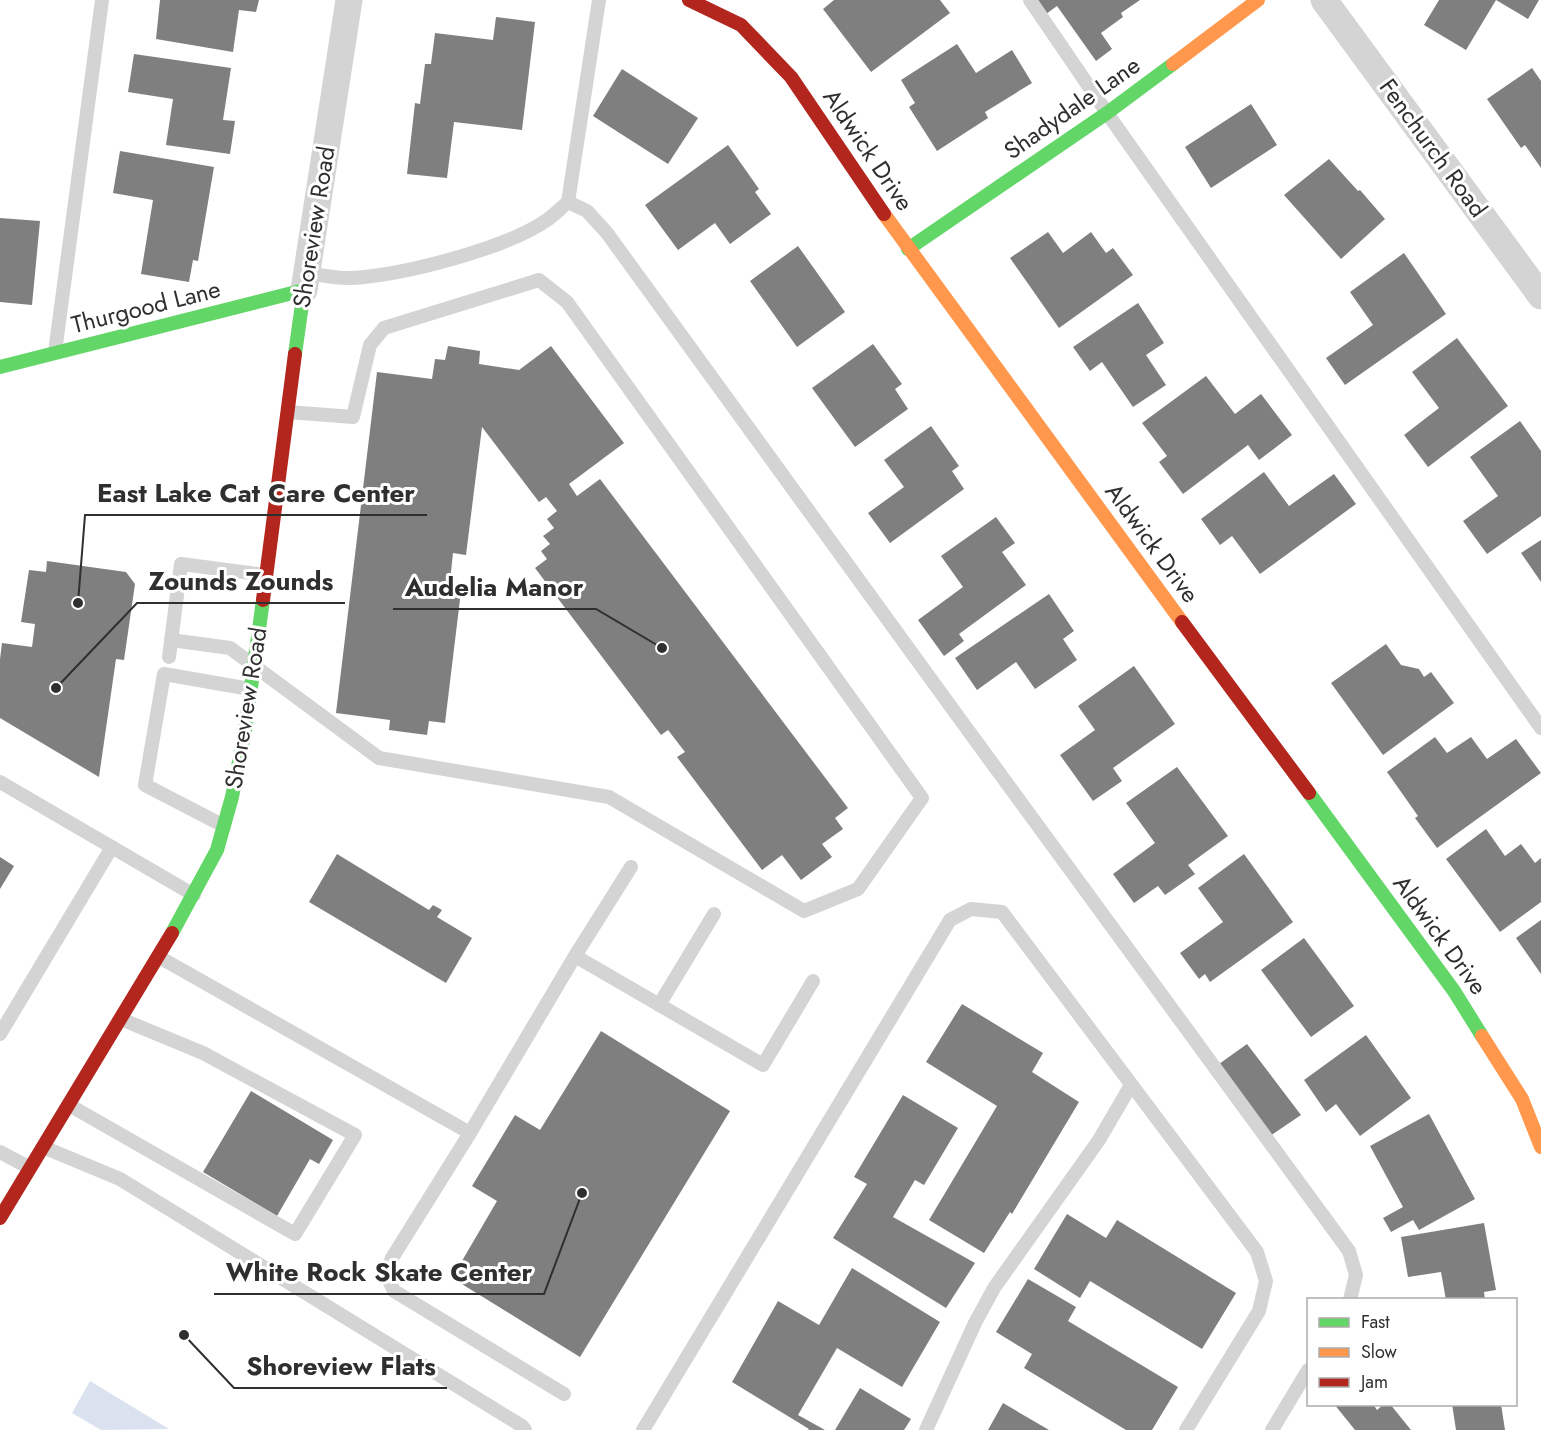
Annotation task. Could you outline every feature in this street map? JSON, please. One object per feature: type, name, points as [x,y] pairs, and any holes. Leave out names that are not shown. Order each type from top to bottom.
[{"type":"street","name":"Shoreview Road","points":[[0,1218],[159,957],[217,850],[224,826],[245,731],[305,282],[349,0]]},
{"type":"street","name":"Aldwick Drive","points":[[690,0],[741,25],[791,77],[908,249],[1454,991],[1522,1099],[1541,1148]]},
{"type":"street","name":"Shadydale Lane","points":[[908,249],[1107,113],[1258,0]]},
{"type":"street","name":"Fenchurch Road","points":[[1324,0],[1541,296]]},
{"type":"street","name":"Thurgood Lane","points":[[0,367],[305,282]]},
{"type":"lane","points":[[55,353],[102,0]]},
{"type":"lane","points":[[305,282],[392,274],[472,253],[518,236],[546,220],[568,202],[599,0]]},
{"type":"lane","points":[[1030,0],[1107,113],[1541,728]]},
{"type":"lane","points":[[568,202],[587,211],[608,233],[1349,1251],[1356,1275],[1350,1298]]},
{"type":"lane","points":[[171,640],[231,648],[379,758],[609,797],[804,911],[858,889],[922,798],[567,302],[539,280],[384,328],[370,345],[353,417],[288,412]]},
{"type":"lane","points":[[169,657],[181,564],[266,575]]},
{"type":"lane","points":[[224,826],[145,785],[164,674],[250,689]]},
{"type":"lane","points":[[0,782],[194,895]]},
{"type":"lane","points":[[0,1034],[112,848]]},
{"type":"lane","points":[[564,1394],[394,1291],[386,1274],[392,1258],[631,867]]},
{"type":"lane","points":[[643,1430],[950,921],[971,909],[1002,912],[1257,1252],[1266,1281],[1259,1311],[1186,1430]]},
{"type":"lane","points":[[659,1005],[714,914]]},
{"type":"lane","points":[[575,956],[763,1065],[813,981]]},
{"type":"lane","points":[[159,957],[470,1133]]},
{"type":"lane","points":[[69,1105],[295,1234],[355,1135],[203,1053],[121,1018]]},
{"type":"lane","points":[[926,1430],[975,1323],[994,1288],[1099,1140],[1131,1085]]},
{"type":"lane","points":[[43,1147],[120,1179],[522,1426],[525,1430]]},
{"type":"lane","points":[[0,1152],[30,1169]]},
{"type":"lane","points":[[1272,1430],[1307,1372]]},
{"type":"shaded area","points":[[90,1381],[169,1429],[101,1430],[72,1413]]},
{"type":"building","points":[[160,0],[259,0],[256,12],[239,10],[233,52],[156,39]]},
{"type":"building","points":[[834,0],[940,0],[950,13],[871,72],[823,9]]},
{"type":"building","points":[[1036,0],[1140,0],[1121,13],[1123,17],[1101,33],[1112,49],[1096,61],[1057,6],[1046,14]]},
{"type":"building","points":[[1439,0],[1496,0],[1466,50],[1424,25]]},
{"type":"building","points":[[1496,0],[1539,0],[1528,19]]},
{"type":"building","points":[[496,17],[535,22],[522,130],[454,122],[447,178],[407,174],[415,103],[420,104],[425,64],[431,64],[435,33],[493,40]]},
{"type":"building","points":[[957,44],[976,73],[1012,50],[1032,83],[985,112],[988,118],[937,151],[909,107],[915,103],[901,80]]},
{"type":"building","points":[[134,54],[231,68],[223,120],[235,121],[230,154],[166,145],[173,99],[128,92]]},
{"type":"building","points":[[1532,68],[1541,81],[1541,168],[1525,145],[1521,148],[1487,99]]},
{"type":"building","points":[[622,69],[698,118],[668,164],[593,116]]},
{"type":"building","points":[[1251,104],[1277,145],[1211,188],[1185,147]]},
{"type":"building","points":[[728,145],[759,189],[755,192],[771,214],[730,244],[715,223],[678,250],[645,205]]},
{"type":"building","points":[[120,151],[214,167],[198,261],[193,260],[189,282],[141,274],[153,200],[113,193]]},
{"type":"building","points":[[1329,159],[1385,219],[1341,259],[1284,195]]},
{"type":"building","points":[[0,218],[40,221],[32,305],[0,302]]},
{"type":"building","points":[[1048,232],[1063,253],[1091,232],[1106,253],[1113,248],[1133,275],[1059,328],[1010,258]]},
{"type":"building","points":[[798,246],[845,312],[797,347],[750,281]]},
{"type":"building","points":[[1404,253],[1446,314],[1345,385],[1326,358],[1373,325],[1350,292]]},
{"type":"building","points":[[1138,303],[1164,343],[1146,355],[1166,385],[1133,407],[1102,362],[1090,371],[1073,347]]},
{"type":"building","points":[[1457,338],[1508,406],[1428,467],[1404,435],[1439,408],[1412,372]]},
{"type":"building","points":[[873,344],[902,384],[895,389],[908,409],[855,447],[812,388]]},
{"type":"building","points":[[448,346],[480,351],[479,364],[519,370],[551,346],[624,443],[569,484],[577,496],[600,479],[848,808],[835,818],[843,829],[822,844],[832,857],[801,880],[782,855],[762,870],[677,757],[685,752],[668,730],[661,735],[535,568],[547,559],[541,551],[550,544],[543,536],[554,528],[547,519],[557,511],[546,497],[539,502],[482,427],[466,555],[453,553],[450,581],[462,583],[445,723],[429,721],[427,735],[389,730],[390,720],[336,713],[377,372],[432,379],[435,359],[445,360]]},
{"type":"building","points":[[1206,376],[1235,414],[1261,394],[1292,435],[1259,460],[1248,445],[1183,494],[1159,462],[1167,456],[1142,423]]},
{"type":"building","points":[[1520,421],[1541,451],[1541,516],[1487,554],[1463,521],[1498,496],[1470,457]]},
{"type":"building","points":[[931,426],[959,466],[952,471],[964,489],[890,543],[868,513],[904,487],[884,460]]},
{"type":"building","points":[[1264,472],[1289,506],[1334,474],[1356,504],[1260,574],[1232,536],[1220,545],[1201,519]]},
{"type":"building","points":[[996,517],[1015,543],[1002,552],[1026,585],[959,634],[964,641],[944,656],[918,620],[963,587],[941,556]]},
{"type":"building","points":[[1541,540],[1541,582],[1521,553]]},
{"type":"building","points":[[47,561],[126,572],[135,584],[124,660],[116,659],[99,777],[0,718],[2,643],[32,647],[35,624],[21,622],[29,570],[46,572]]},
{"type":"building","points":[[1049,594],[1074,631],[1063,639],[1077,660],[1035,689],[1016,662],[977,690],[955,658]]},
{"type":"building","points":[[1386,644],[1401,665],[1419,669],[1424,677],[1431,672],[1454,703],[1383,755],[1331,683]]},
{"type":"building","points":[[1134,666],[1175,724],[1113,768],[1122,781],[1093,801],[1060,755],[1095,730],[1078,706]]},
{"type":"building","points":[[1435,737],[1447,753],[1471,737],[1487,759],[1516,739],[1541,773],[1437,848],[1415,818],[1418,816],[1387,772]]},
{"type":"building","points":[[1177,767],[1228,836],[1188,865],[1195,874],[1165,895],[1158,886],[1134,903],[1113,874],[1155,843],[1126,803]]},
{"type":"building","points":[[1486,829],[1505,856],[1521,844],[1535,863],[1541,858],[1541,902],[1500,932],[1446,859]]},
{"type":"building","points":[[337,854],[429,910],[433,905],[442,910],[437,917],[472,938],[446,983],[309,902]]},
{"type":"building","points":[[1244,854],[1293,922],[1210,982],[1205,974],[1199,979],[1180,953],[1223,922],[1198,888]]},
{"type":"building","points":[[0,857],[14,866],[0,889]]},
{"type":"building","points":[[1541,920],[1541,974],[1516,938]]},
{"type":"building","points":[[1304,938],[1354,1006],[1311,1037],[1261,970]]},
{"type":"building","points":[[962,1004],[1043,1053],[1032,1072],[1079,1102],[1012,1214],[1010,1212],[984,1253],[929,1220],[997,1106],[926,1062]]},
{"type":"building","points":[[601,1031],[730,1111],[580,1357],[452,1278],[497,1201],[472,1186],[515,1115],[540,1130]]},
{"type":"building","points":[[1366,1035],[1411,1098],[1360,1136],[1336,1104],[1326,1112],[1304,1080]]},
{"type":"building","points":[[1247,1044],[1301,1115],[1270,1136],[1219,1064]]},
{"type":"building","points":[[251,1091],[333,1140],[319,1164],[310,1159],[277,1216],[203,1172]]},
{"type":"building","points":[[903,1095],[958,1128],[924,1185],[915,1180],[893,1217],[975,1263],[946,1308],[833,1238],[867,1184],[854,1177]]},
{"type":"building","points":[[1429,1114],[1475,1199],[1419,1230],[1413,1220],[1391,1232],[1383,1218],[1403,1207],[1370,1146]]},
{"type":"building","points":[[1067,1214],[1106,1238],[1117,1220],[1236,1293],[1202,1349],[1090,1281],[1080,1298],[1034,1269]]},
{"type":"building","points":[[1484,1223],[1496,1290],[1484,1292],[1485,1298],[1446,1298],[1441,1272],[1408,1277],[1401,1237]]},
{"type":"building","points":[[852,1268],[940,1322],[902,1387],[837,1348],[798,1415],[825,1430],[808,1430],[732,1382],[778,1301],[819,1325]]},
{"type":"building","points":[[1028,1279],[1076,1307],[1068,1321],[1178,1387],[1152,1430],[1126,1430],[1024,1368],[1032,1354],[996,1332]]},
{"type":"building","points":[[860,1388],[911,1419],[904,1430],[835,1430]]},
{"type":"building","points":[[1003,1403],[1049,1430],[988,1430]]},
{"type":"building","points":[[1336,1406],[1374,1406],[1377,1410],[1382,1406],[1392,1406],[1411,1430],[1355,1430]]},
{"type":"building","points":[[1452,1406],[1501,1406],[1505,1430],[1456,1430]]},
{"type":"traffic: fast","points":[[908,249],[1107,113],[1173,64]]},
{"type":"traffic: fast","points":[[0,367],[304,290],[295,354]]},
{"type":"traffic: fast","points":[[172,933],[217,850],[232,797],[245,731],[263,600]]},
{"type":"traffic: fast","points":[[1309,793],[1454,991],[1482,1036]]},
{"type":"traffic: slow","points":[[1173,64],[1258,0]]},
{"type":"traffic: slow","points":[[884,214],[1182,622]]},
{"type":"traffic: slow","points":[[1482,1036],[1522,1099],[1541,1147]]},
{"type":"traffic: jam","points":[[689,0],[741,25],[791,77],[884,214]]},
{"type":"traffic: jam","points":[[263,600],[295,354]]},
{"type":"traffic: jam","points":[[1182,622],[1309,793]]},
{"type":"traffic: jam","points":[[0,1218],[172,933]]},
{"type":"place","name":"East Lake Cat Care Center","points":[[78,603]]},
{"type":"place","name":"Audelia Manor","points":[[662,648]]},
{"type":"place","name":"Zounds Zounds","points":[[56,688]]},
{"type":"place","name":"White Rock Skate Center","points":[[582,1193]]},
{"type":"place","name":"Shoreview Flats","points":[[184,1335]]}]
